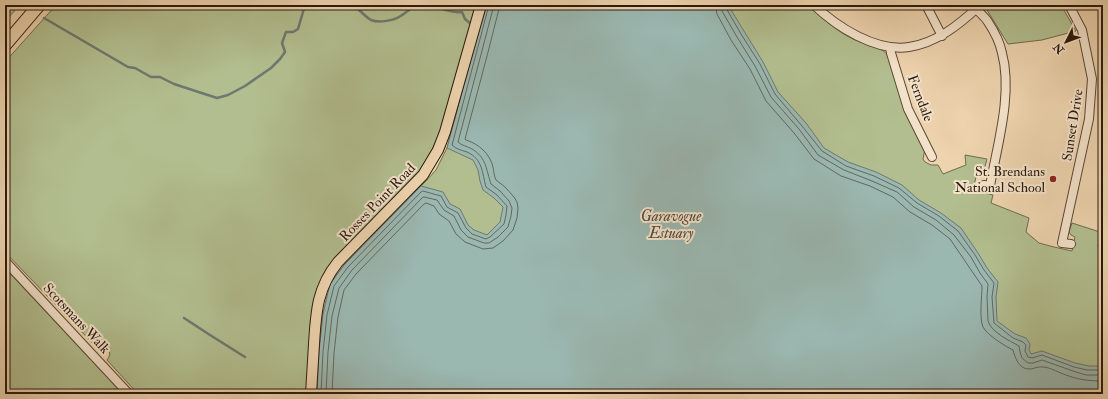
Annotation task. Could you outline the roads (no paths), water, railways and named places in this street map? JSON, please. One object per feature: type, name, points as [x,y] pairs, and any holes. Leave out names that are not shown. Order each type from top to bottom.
[{"type":"highway","points":[[5,45],[39,5]]},
{"type":"main road","name":"Rosses Point Road","points":[[311,394],[316,319],[323,286],[330,272],[338,262],[411,189],[431,164],[445,132],[480,5]]},
{"type":"street","points":[[814,5],[848,32],[868,41],[890,47],[909,48],[942,36],[978,7],[988,22],[1002,52],[1006,89],[999,143],[990,186],[984,185]]},
{"type":"street","points":[[926,5],[942,36]]},
{"type":"street","name":"Sunset Drive","points":[[1069,5],[1082,30],[1092,79],[1089,119],[1062,243],[1071,244]]},
{"type":"street","name":"Ferndale","points":[[890,47],[908,109],[932,157]]},
{"type":"street","name":"Scotsmans Walk","points":[[5,261],[129,394]]},
{"type":"water","name":"Garavogue Estuary","points":[[485,5],[728,5],[763,62],[778,92],[806,123],[824,148],[848,162],[876,172],[902,185],[919,200],[941,213],[961,228],[998,282],[996,297],[997,321],[1015,334],[1026,338],[1030,344],[1029,350],[1031,354],[1042,351],[1075,363],[1089,366],[1103,366],[1103,394],[317,394],[323,314],[330,284],[345,264],[421,186],[443,192],[450,204],[460,209],[468,225],[474,230],[487,235],[500,222],[503,207],[483,190],[478,170],[473,160],[447,148]]},
{"type":"waterway","points":[[44,18],[128,67],[135,68],[151,77],[160,77],[174,84],[217,98],[228,95],[245,86],[271,68],[280,59],[285,52],[282,43],[286,32],[293,32],[298,29],[305,5]]},
{"type":"waterway","points":[[331,5],[338,5]]},
{"type":"waterway","points":[[354,5],[374,21],[396,18],[417,5]]},
{"type":"waterway","points":[[434,5],[451,11],[462,12],[465,19],[471,24]]},
{"type":"waterway","points":[[184,318],[245,357]]},
{"type":"place","name":"St. Brendans National School","points":[[1053,179]]}]
